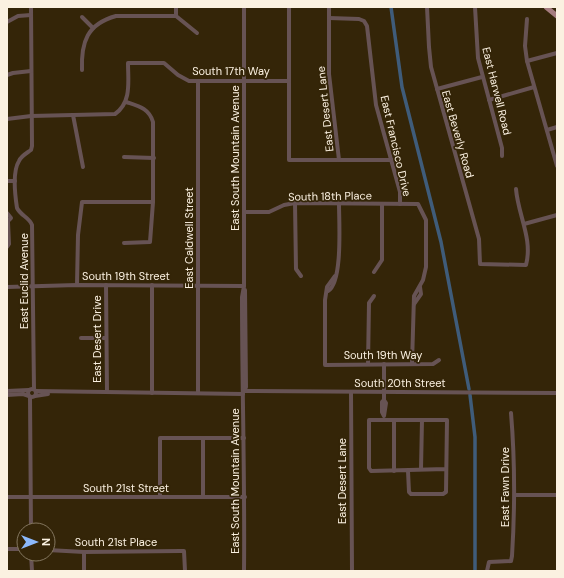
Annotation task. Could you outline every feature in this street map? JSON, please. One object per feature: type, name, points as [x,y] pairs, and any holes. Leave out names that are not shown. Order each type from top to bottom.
[{"type":"main road","points":[[546,7],[557,16]]},
{"type":"street","name":"East Euclid Avenue","points":[[31,7],[31,150],[20,159],[16,167],[17,208],[19,212],[29,219],[32,225],[33,376],[31,410],[31,522]]},
{"type":"street","points":[[176,7],[176,16]]},
{"type":"street","name":"East South Mountain Avenue","points":[[244,7],[244,286],[246,298],[246,387],[243,393],[245,497],[244,571]]},
{"type":"street","points":[[289,7],[289,160],[392,160]]},
{"type":"street","name":"East Desert Lane","points":[[329,7],[329,74],[339,160]]},
{"type":"street","name":"East Beverly Road","points":[[427,7],[429,47],[437,89],[479,239],[480,264],[526,265],[528,248],[524,224]]},
{"type":"street","name":"East Harwell Road","points":[[475,7],[475,38],[482,77],[502,148],[502,156]]},
{"type":"street","points":[[7,22],[18,16],[31,15]]},
{"type":"street","points":[[82,70],[82,46],[93,28],[107,19],[116,16],[176,16],[198,33]]},
{"type":"street","points":[[82,17],[93,28]]},
{"type":"street","name":"East Francisco Drive","points":[[329,18],[359,19],[364,21],[367,26],[376,104],[400,192],[400,204]]},
{"type":"street","points":[[527,19],[525,46],[527,61],[557,166]]},
{"type":"street","points":[[527,61],[557,53]]},
{"type":"street","name":"South 17th Way","points":[[126,102],[128,63],[164,63],[183,78],[198,82],[289,81]]},
{"type":"street","points":[[7,75],[13,72],[31,71]]},
{"type":"street","points":[[437,89],[482,77]]},
{"type":"street","name":"East Caldwell Street","points":[[198,82],[198,393]]},
{"type":"street","points":[[489,100],[534,87]]},
{"type":"street","points":[[7,119],[32,116],[115,114],[122,110],[126,102],[142,108],[152,115],[154,158],[150,242],[124,243]]},
{"type":"street","points":[[73,115],[82,167]]},
{"type":"street","points":[[547,130],[557,127]]},
{"type":"street","points":[[124,157],[154,158]]},
{"type":"street","points":[[7,181],[16,181]]},
{"type":"street","points":[[516,189],[524,224],[557,215]]},
{"type":"street","name":"East Desert Drive","points":[[78,285],[78,234],[82,202],[153,202]]},
{"type":"street","points":[[295,204],[296,270],[300,276]]},
{"type":"street","name":"South 18th Place","points":[[244,212],[269,212],[284,205],[295,204],[418,204],[426,220],[426,267],[420,287],[414,296],[412,313],[412,364]]},
{"type":"street","name":"South 19th Way","points":[[339,204],[338,265],[335,276],[327,287],[328,291],[325,300],[325,364],[433,364],[439,360]]},
{"type":"street","points":[[374,272],[382,260],[382,204]]},
{"type":"street","points":[[7,213],[11,218],[7,222],[7,247]]},
{"type":"street","name":"South 19th Street","points":[[7,287],[78,285],[244,286]]},
{"type":"street","name":"East Desert Drive","points":[[106,285],[107,392]]},
{"type":"street","points":[[152,286],[152,393]]},
{"type":"street","points":[[368,364],[369,303],[374,296]]},
{"type":"street","points":[[81,338],[106,338]]},
{"type":"street","points":[[384,364],[384,400],[382,402],[382,412],[384,418]]},
{"type":"street","name":"South 20th Street","points":[[7,391],[32,393]]},
{"type":"street","name":"South 20th Street","points":[[7,395],[58,392],[557,393]]},
{"type":"street","name":"East Desert Lane","points":[[351,392],[352,571]]},
{"type":"street","name":"East Fawn Drive","points":[[487,571],[489,562],[511,561],[515,495],[511,414]]},
{"type":"street","points":[[408,471],[409,492],[411,494],[443,494],[446,492],[447,420],[394,420],[384,418],[369,420],[369,468],[371,471],[408,471],[413,468],[446,469]]},
{"type":"street","points":[[394,420],[394,471]]},
{"type":"street","points":[[421,469],[422,420]]},
{"type":"street","points":[[160,497],[160,438],[244,438]]},
{"type":"street","points":[[203,438],[203,497]]},
{"type":"street","points":[[515,495],[557,495]]},
{"type":"street","name":"South 21st Street","points":[[7,497],[245,497]]},
{"type":"street","name":"South 21st Place","points":[[56,550],[84,552],[184,551],[185,571]]},
{"type":"street","points":[[84,552],[84,571]]},
{"type":"waterway","points":[[391,7],[402,87],[441,242],[469,389]]},
{"type":"waterway","points":[[470,395],[475,437],[475,571]]}]
